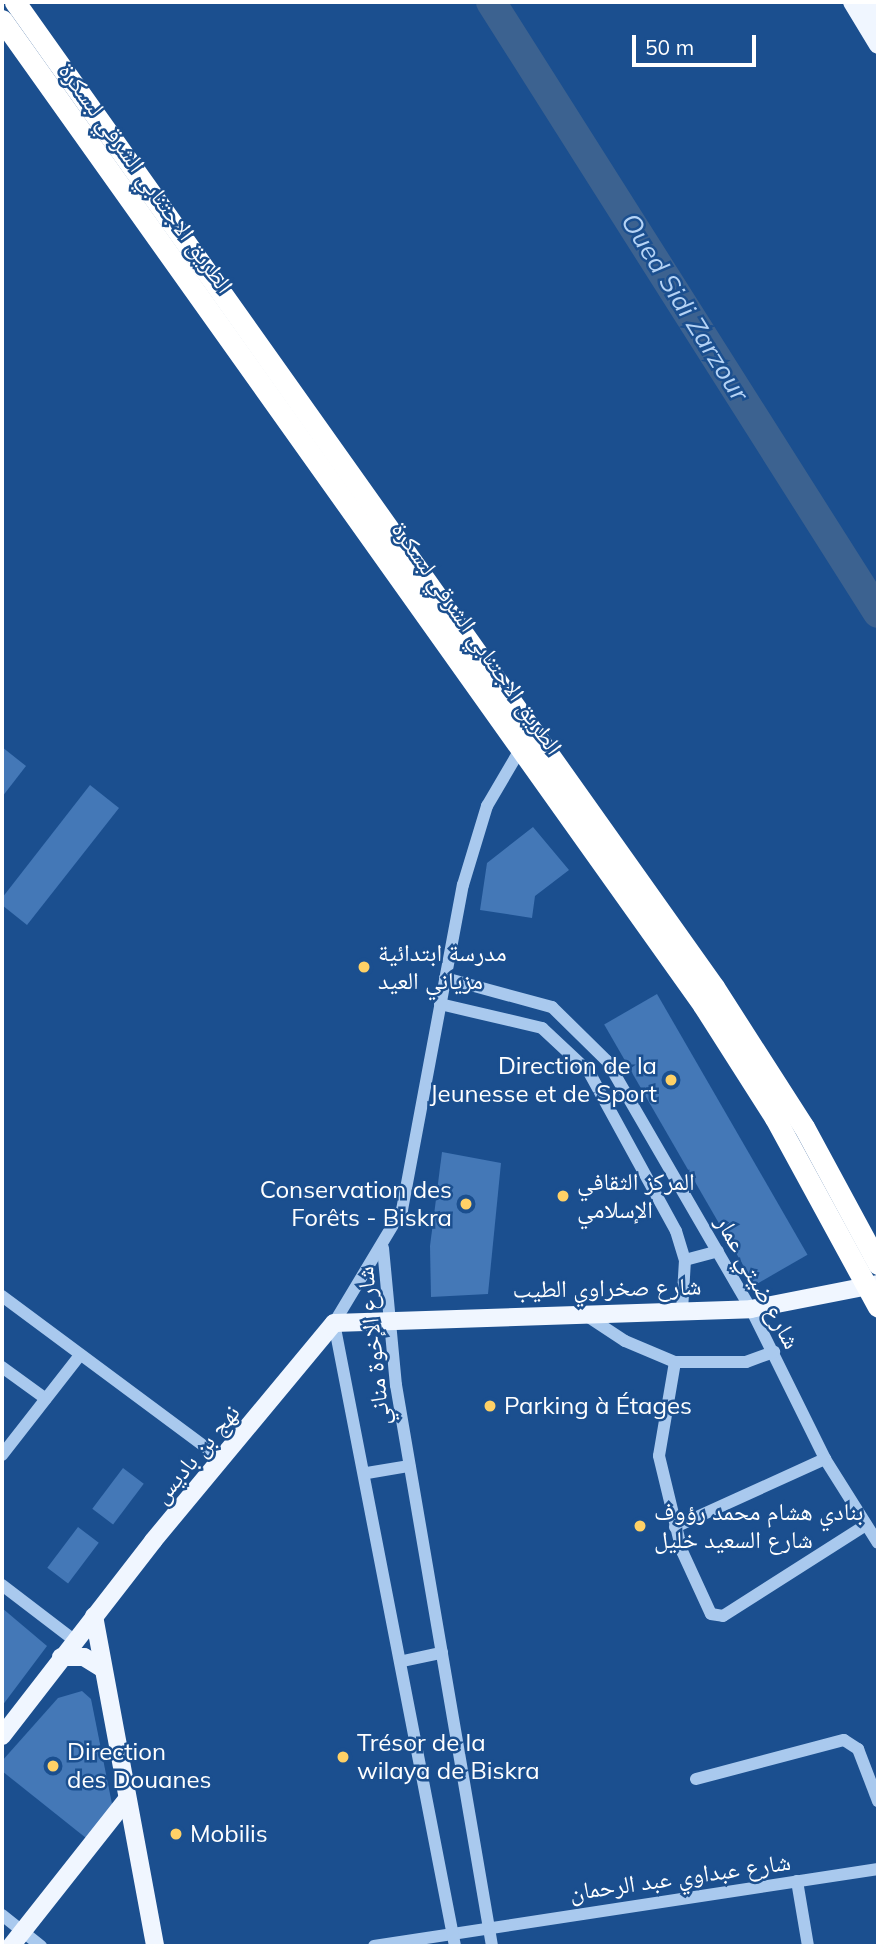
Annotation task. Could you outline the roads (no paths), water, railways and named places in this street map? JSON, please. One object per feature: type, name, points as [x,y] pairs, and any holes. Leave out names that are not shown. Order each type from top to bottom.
[{"type":"highway","name":"الطريق الاجتنابي الشرقي لبسكرة","points":[[15,2],[714,987],[804,1127],[878,1264]]},
{"type":"highway","name":"الطريق الاجتنابي الشرقي لبسكرة","points":[[2,20],[521,748],[733,1051],[873,1286],[878,1307]]},
{"type":"main road","points":[[852,2],[878,45]]},
{"type":"main road","points":[[870,2],[878,16]]},
{"type":"main road","name":"شارع صخراوي الطيب","points":[[334,1323],[390,1317],[751,1309],[873,1286]]},
{"type":"main road","name":"نهج بن باديس","points":[[2,1736],[74,1640],[334,1323]]},
{"type":"main road","points":[[94,1616],[155,1946]]},
{"type":"main road","points":[[61,1657],[84,1657],[103,1669]]},
{"type":"main road","points":[[17,1939],[127,1800]]},
{"type":"street","points":[[383,1248],[408,1186],[463,885],[487,806],[521,748]]},
{"type":"street","name":"شارع ضيتي عمار","points":[[445,978],[552,1007],[607,1061],[751,1309],[825,1459],[878,1543]]},
{"type":"street","points":[[440,1004],[542,1028],[589,1072],[676,1231],[685,1260],[681,1310]]},
{"type":"street","points":[[589,1072],[607,1061]]},
{"type":"street","name":"شارع الإخوة مناني","points":[[383,1248],[409,1466],[492,1946]]},
{"type":"street","name":"شارع الإخوة مناني","points":[[383,1248],[334,1323],[367,1474],[455,1946]]},
{"type":"street","points":[[685,1260],[718,1251]]},
{"type":"street","points":[[3,1300],[223,1460]]},
{"type":"street","points":[[581,1312],[625,1341],[675,1362],[746,1362],[774,1352]]},
{"type":"street","points":[[2,1455],[80,1355]]},
{"type":"street","points":[[675,1362],[659,1456],[676,1527],[711,1614],[723,1616],[866,1525]]},
{"type":"street","points":[[2,1367],[46,1399]]},
{"type":"street","points":[[676,1527],[825,1459]]},
{"type":"street","points":[[367,1474],[409,1466]]},
{"type":"street","points":[[2,1585],[74,1640]]},
{"type":"street","points":[[403,1661],[442,1653]]},
{"type":"street","points":[[695,1779],[844,1740],[858,1749],[878,1801]]},
{"type":"street","name":"شارع عبداوي عبد الرحمان","points":[[374,1946],[878,1869]]},
{"type":"street","points":[[797,1881],[808,1946]]},
{"type":"street","points":[[2,1915],[17,1939],[41,1946]]},
{"type":"waterway","name":"Oued Sidi Zarzour","points":[[491,2],[878,613]]},
{"type":"place","name":"مدرسة ابتدائية مزياني العيد","points":[[364,967]]},
{"type":"place","name":"Direction de la Jeunesse et de Sport","points":[[671,1080]]},
{"type":"place","name":"المركز الثقافي الإسلامي","points":[[563,1196]]},
{"type":"place","name":"Conservation des Forêts - Biskra","points":[[466,1204]]},
{"type":"place","name":"Parking à Étages","points":[[490,1406]]},
{"type":"place","name":"بنادي هشام محمد رؤوف شارع السعيد خليل","points":[[640,1526]]},
{"type":"place","name":"Trésor de la wilaya de Biskra","points":[[343,1757]]},
{"type":"place","name":"Direction des Douanes","points":[[53,1766]]},
{"type":"place","name":"Mobilis","points":[[176,1834]]}]
